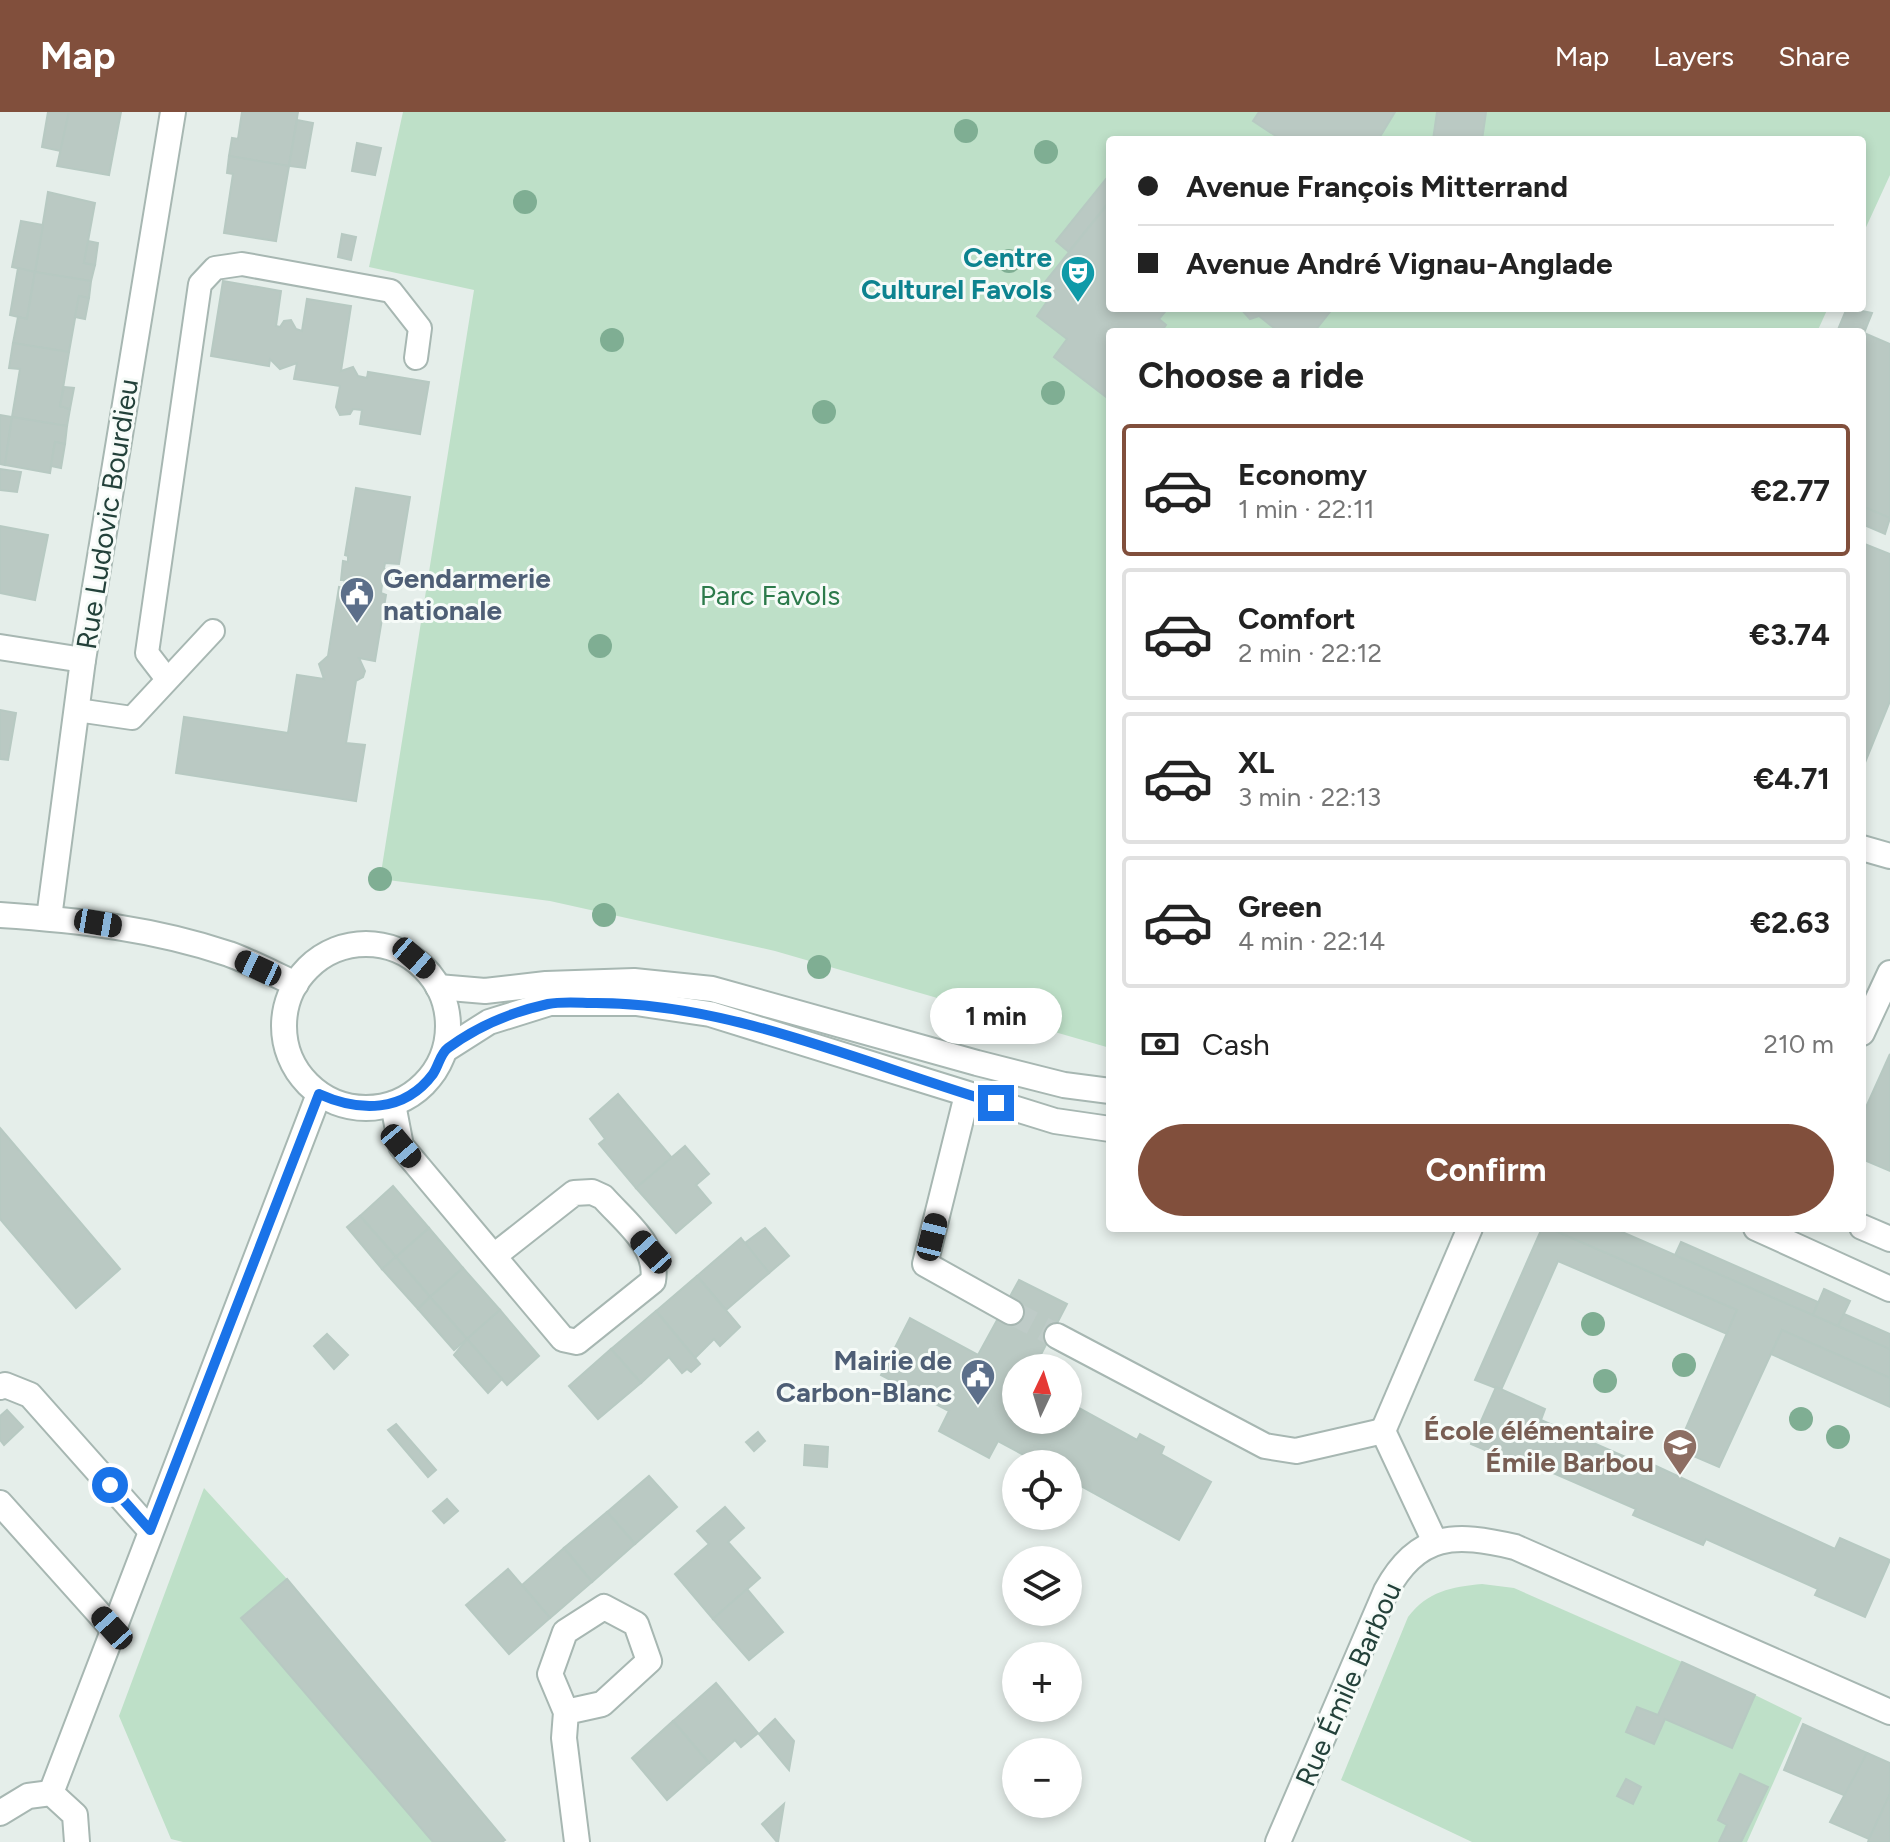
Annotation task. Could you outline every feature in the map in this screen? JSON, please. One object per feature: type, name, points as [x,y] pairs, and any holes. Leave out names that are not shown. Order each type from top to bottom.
[{"type":"street","name":"Rue Ludovic Bourdieu","points":[[49,918],[83,660],[173,112]]},
{"type":"street","points":[[0,647],[83,660]]},
{"type":"street","points":[[1866,849],[1890,856]]},
{"type":"street","points":[[0,915],[49,918],[175,937],[232,955],[296,984]]},
{"type":"street","points":[[354,945],[378,946],[414,958],[438,987],[446,1007],[448,1029],[445,1050],[433,1073],[415,1092],[393,1104],[367,1108],[342,1104],[319,1094],[301,1077],[289,1055],[284,1031],[286,1006],[296,984],[311,965],[331,952],[354,945]]},
{"type":"street","points":[[1866,1024],[1890,973]]},
{"type":"street","points":[[438,987],[485,991],[546,984],[634,981],[712,989],[977,1063],[1064,1085],[1106,1090]]},
{"type":"street","points":[[445,1050],[489,1022],[550,1003],[636,1003],[710,1014],[1055,1121],[1106,1128]]},
{"type":"street","points":[[51,1793],[319,1094]]},
{"type":"street","points":[[967,1095],[925,1264],[1011,1312]]},
{"type":"street","points":[[393,1104],[401,1146],[563,1339],[577,1342],[653,1281],[655,1268],[651,1252],[603,1197],[592,1192],[574,1193],[494,1256]]},
{"type":"street","points":[[1866,1229],[1890,1239]]},
{"type":"street","points":[[1468,1232],[1383,1431],[1435,1542],[1464,1539],[1515,1547],[1890,1712]]},
{"type":"street","points":[[1765,1232],[1890,1289]]},
{"type":"street","points":[[1057,1336],[1265,1446],[1296,1451],[1383,1431]]},
{"type":"street","points":[[0,1387],[5,1385],[30,1395],[150,1530]]},
{"type":"street","points":[[0,1503],[112,1628]]},
{"type":"street","name":"Rue Émile Barbou","points":[[1278,1842],[1386,1591],[1407,1558],[1435,1542]]},
{"type":"street","points":[[566,1712],[602,1704],[649,1661],[636,1624],[604,1607],[565,1632],[550,1674],[566,1712],[564,1738],[577,1842]]},
{"type":"street","points":[[0,1813],[28,1796],[51,1793],[75,1815],[77,1842]]},
{"type":"lane","points":[[167,679],[147,653],[200,284],[215,268],[242,264],[391,291],[420,328],[416,358]]},
{"type":"lane","points":[[77,710],[132,718],[213,631]]},
{"type":"green space","name":"Parc Favols","points":[[403,112],[1890,112],[1890,175],[1866,227],[1866,136],[1106,136],[1106,312],[1826,312],[1819,328],[1106,328],[1106,1047],[775,951],[550,901],[380,879],[474,290],[369,267]]},
{"type":"green space","points":[[204,1488],[287,1579],[241,1618],[433,1842],[183,1842],[171,1839],[119,1716]]},
{"type":"green space","points":[[1482,1584],[1514,1588],[1682,1662],[1658,1715],[1637,1707],[1626,1731],[1653,1744],[1665,1719],[1732,1748],[1755,1695],[1802,1718],[1747,1842],[1472,1842],[1341,1780],[1408,1617],[1432,1596]]},
{"type":"building","points":[[48,112],[69,112],[61,151],[42,147]]},
{"type":"building","points":[[69,112],[121,112],[109,175],[57,166]]},
{"type":"building","points":[[242,112],[298,112],[289,166],[229,156],[232,138],[238,139]]},
{"type":"building","points":[[1259,112],[1395,112],[1380,136],[1276,136],[1253,121]]},
{"type":"building","points":[[1437,112],[1486,112],[1483,136],[1434,136]]},
{"type":"building","points":[[297,120],[313,123],[305,168],[289,166]]},
{"type":"building","points":[[357,143],[381,148],[375,175],[352,171]]},
{"type":"building","points":[[229,156],[289,166],[276,241],[224,233],[233,174],[227,173]]},
{"type":"building","points":[[1106,179],[1106,206],[1069,252],[1056,241]]},
{"type":"building","points":[[48,192],[95,203],[84,263],[95,265],[91,281],[35,272]]},
{"type":"building","name":"Centre Culturel Favols","points":[[1106,206],[1106,312],[1165,312],[1159,319],[1166,325],[1164,328],[1106,328],[1106,397],[1054,357],[1067,339],[1037,316],[1048,300],[1037,292]]},
{"type":"building","points":[[21,221],[43,225],[35,272],[12,267]]},
{"type":"building","points":[[342,234],[356,237],[351,260],[338,257]]},
{"type":"building","points":[[88,241],[98,243],[95,265],[84,263]]},
{"type":"building","points":[[18,268],[35,272],[27,319],[10,315]]},
{"type":"building","points":[[35,272],[91,281],[89,298],[79,296],[69,352],[13,343],[18,317],[27,319]]},
{"type":"building","points":[[223,281],[281,291],[276,326],[280,327],[284,321],[291,320],[296,329],[302,331],[307,299],[351,306],[341,371],[353,367],[358,376],[367,378],[368,372],[429,382],[420,434],[360,424],[362,410],[353,409],[350,414],[340,415],[336,407],[340,386],[294,379],[297,363],[280,369],[270,359],[269,366],[211,356]]},
{"type":"building","points":[[79,296],[89,298],[85,319],[75,317]]},
{"type":"building","points":[[1244,312],[1330,312],[1317,328],[1274,328],[1259,316],[1250,319]]},
{"type":"building","points":[[1845,312],[1872,313],[1866,328],[1839,328]]},
{"type":"building","points":[[1866,334],[1890,344],[1890,518],[1866,508]]},
{"type":"building","points":[[13,343],[69,352],[60,406],[70,409],[67,426],[12,417],[20,369],[9,368]]},
{"type":"building","points":[[64,387],[74,388],[70,409],[60,406]]},
{"type":"building","points":[[0,415],[12,417],[5,465],[0,464]]},
{"type":"building","points":[[12,417],[67,426],[65,444],[55,442],[50,473],[5,465]]},
{"type":"building","points":[[55,442],[65,444],[61,468],[51,466]]},
{"type":"building","points":[[0,469],[21,472],[17,492],[0,490]]},
{"type":"building","name":"Gendarmerie nationale","points":[[356,488],[410,497],[399,564],[385,563],[384,568],[391,578],[382,585],[381,593],[386,595],[375,661],[359,658],[365,671],[363,677],[356,681],[346,743],[365,745],[356,801],[176,773],[184,717],[288,733],[297,675],[324,679],[319,664],[328,656],[339,587],[343,588],[345,580],[341,580],[343,561],[348,562],[345,555]]},
{"type":"building","points":[[1866,508],[1890,518],[1885,534],[1866,526]]},
{"type":"building","points":[[0,526],[48,535],[35,600],[0,593]]},
{"type":"building","points":[[1866,545],[1890,554],[1890,701],[1866,760]]},
{"type":"building","points":[[0,710],[16,713],[8,760],[0,759]]},
{"type":"building","points":[[1890,1054],[1890,1171],[1866,1161],[1866,1107]]},
{"type":"building","points":[[618,1094],[672,1158],[636,1188],[599,1144],[605,1139],[590,1119]]},
{"type":"building","points":[[0,1128],[120,1269],[76,1308],[0,1219]]},
{"type":"building","points":[[685,1146],[709,1174],[696,1185],[711,1203],[676,1233],[636,1188]]},
{"type":"building","points":[[393,1186],[429,1228],[396,1257],[360,1216]]},
{"type":"building","points":[[360,1216],[396,1257],[382,1269],[347,1227]]},
{"type":"building","points":[[429,1228],[463,1268],[430,1297],[396,1257]]},
{"type":"building","points":[[765,1228],[789,1256],[769,1273],[745,1243]]},
{"type":"building","points":[[1540,1232],[1558,1232],[1737,1310],[1727,1334],[1558,1261],[1501,1390],[1475,1380]]},
{"type":"building","points":[[1558,1232],[1622,1232],[1813,1315],[1890,1349],[1890,1378],[1782,1330],[1719,1467],[1677,1449],[1737,1310]]},
{"type":"building","points":[[741,1238],[769,1273],[726,1310],[697,1276]]},
{"type":"building","points":[[1681,1242],[1818,1302],[1813,1315],[1675,1255]]},
{"type":"building","points":[[396,1257],[430,1297],[418,1309],[382,1269]]},
{"type":"building","points":[[463,1268],[500,1310],[467,1339],[430,1297]]},
{"type":"building","points":[[697,1276],[740,1327],[720,1346],[714,1339],[695,1358],[656,1311]]},
{"type":"building","name":"Mairie de Carbon-Blanc","points":[[1019,1280],[1067,1304],[1041,1354],[1002,1354],[1002,1434],[1082,1434],[1082,1410],[1137,1440],[1140,1434],[1164,1447],[1161,1454],[1211,1482],[1179,1540],[1082,1487],[1082,1450],[1014,1450],[998,1441],[989,1458],[939,1431],[949,1411],[881,1375],[910,1318],[978,1355]]},
{"type":"building","points":[[1824,1289],[1850,1301],[1838,1326],[1813,1315]]},
{"type":"building","points":[[430,1297],[467,1339],[454,1350],[418,1309]]},
{"type":"building","points":[[500,1310],[539,1356],[507,1385],[467,1339]]},
{"type":"building","points":[[656,1311],[700,1364],[691,1372],[687,1369],[682,1373],[669,1357],[641,1383],[611,1349]]},
{"type":"building","points":[[1844,1314],[1890,1334],[1890,1349],[1838,1326]]},
{"type":"building","points":[[1782,1330],[1890,1378],[1890,1407],[1771,1354]]},
{"type":"building","points":[[327,1334],[348,1355],[334,1369],[314,1346]]},
{"type":"building","points":[[467,1339],[502,1379],[488,1393],[454,1355]]},
{"type":"building","points":[[611,1349],[641,1383],[598,1419],[569,1386]]},
{"type":"building","points":[[1496,1387],[1545,1409],[1541,1420],[1655,1470],[1656,1466],[1835,1549],[1840,1538],[1890,1560],[1865,1617],[1815,1595],[1818,1589],[1706,1539],[1703,1545],[1633,1515],[1636,1509],[1523,1460],[1520,1465],[1471,1444]]},
{"type":"building","points":[[7,1410],[23,1427],[4,1445],[0,1440],[0,1416]]},
{"type":"building","points":[[396,1424],[436,1470],[428,1477],[388,1430]]},
{"type":"building","points":[[758,1432],[765,1441],[754,1451],[746,1442]]},
{"type":"building","points":[[805,1445],[828,1447],[827,1467],[804,1465]]},
{"type":"building","points":[[649,1476],[677,1507],[635,1544],[607,1512]]},
{"type":"building","points":[[447,1499],[458,1511],[444,1523],[433,1511]]},
{"type":"building","points":[[725,1507],[744,1528],[728,1542],[760,1578],[713,1619],[675,1574],[709,1544],[697,1531]]},
{"type":"building","points":[[607,1512],[635,1544],[592,1582],[564,1548]]},
{"type":"building","points":[[564,1548],[592,1582],[550,1618],[522,1585]]},
{"type":"building","points":[[508,1569],[550,1618],[509,1654],[466,1605]]},
{"type":"building","points":[[287,1579],[505,1840],[433,1842],[241,1618]]},
{"type":"building","points":[[747,1589],[783,1632],[749,1660],[713,1619]]},
{"type":"building","points":[[1682,1662],[1755,1695],[1732,1748],[1665,1719],[1654,1744],[1626,1732],[1637,1707],[1658,1715]]},
{"type":"building","points":[[716,1683],[758,1733],[741,1747],[735,1740],[709,1763],[673,1721]]},
{"type":"building","points":[[775,1719],[794,1741],[789,1770],[759,1734]]},
{"type":"building","points":[[673,1721],[709,1763],[667,1800],[632,1758]]},
{"type":"building","points":[[1803,1724],[1867,1753],[1846,1796],[1784,1770]]},
{"type":"building","points":[[1867,1753],[1890,1763],[1890,1794],[1869,1839],[1830,1822]]},
{"type":"building","points":[[1740,1774],[1768,1787],[1741,1842],[1719,1842],[1727,1825],[1718,1820]]},
{"type":"building","points":[[1626,1779],[1641,1787],[1633,1804],[1617,1796]]},
{"type":"building","points":[[1890,1794],[1890,1842],[1868,1842],[1869,1839]]},
{"type":"building","points":[[784,1804],[778,1842],[777,1842],[762,1824]]},
{"type":"tunnel","points":[[1011,1312],[1057,1336]]},
{"type":"place","name":"Centre Culturel Favols","points":[[1078,304]]},
{"type":"place","name":"Gendarmerie nationale","points":[[357,625]]},
{"type":"place","name":"Mairie de Carbon-Blanc","points":[[978,1407]]},
{"type":"place","name":"École élémentaire Émile Barbou","points":[[1680,1477]]},
{"type":"route","points":[[110,1485],[150,1530],[319,1094],[342,1104],[367,1108],[393,1104],[415,1092],[433,1073],[445,1050],[489,1022],[550,1003],[636,1003],[710,1014],[996,1103]]}]
